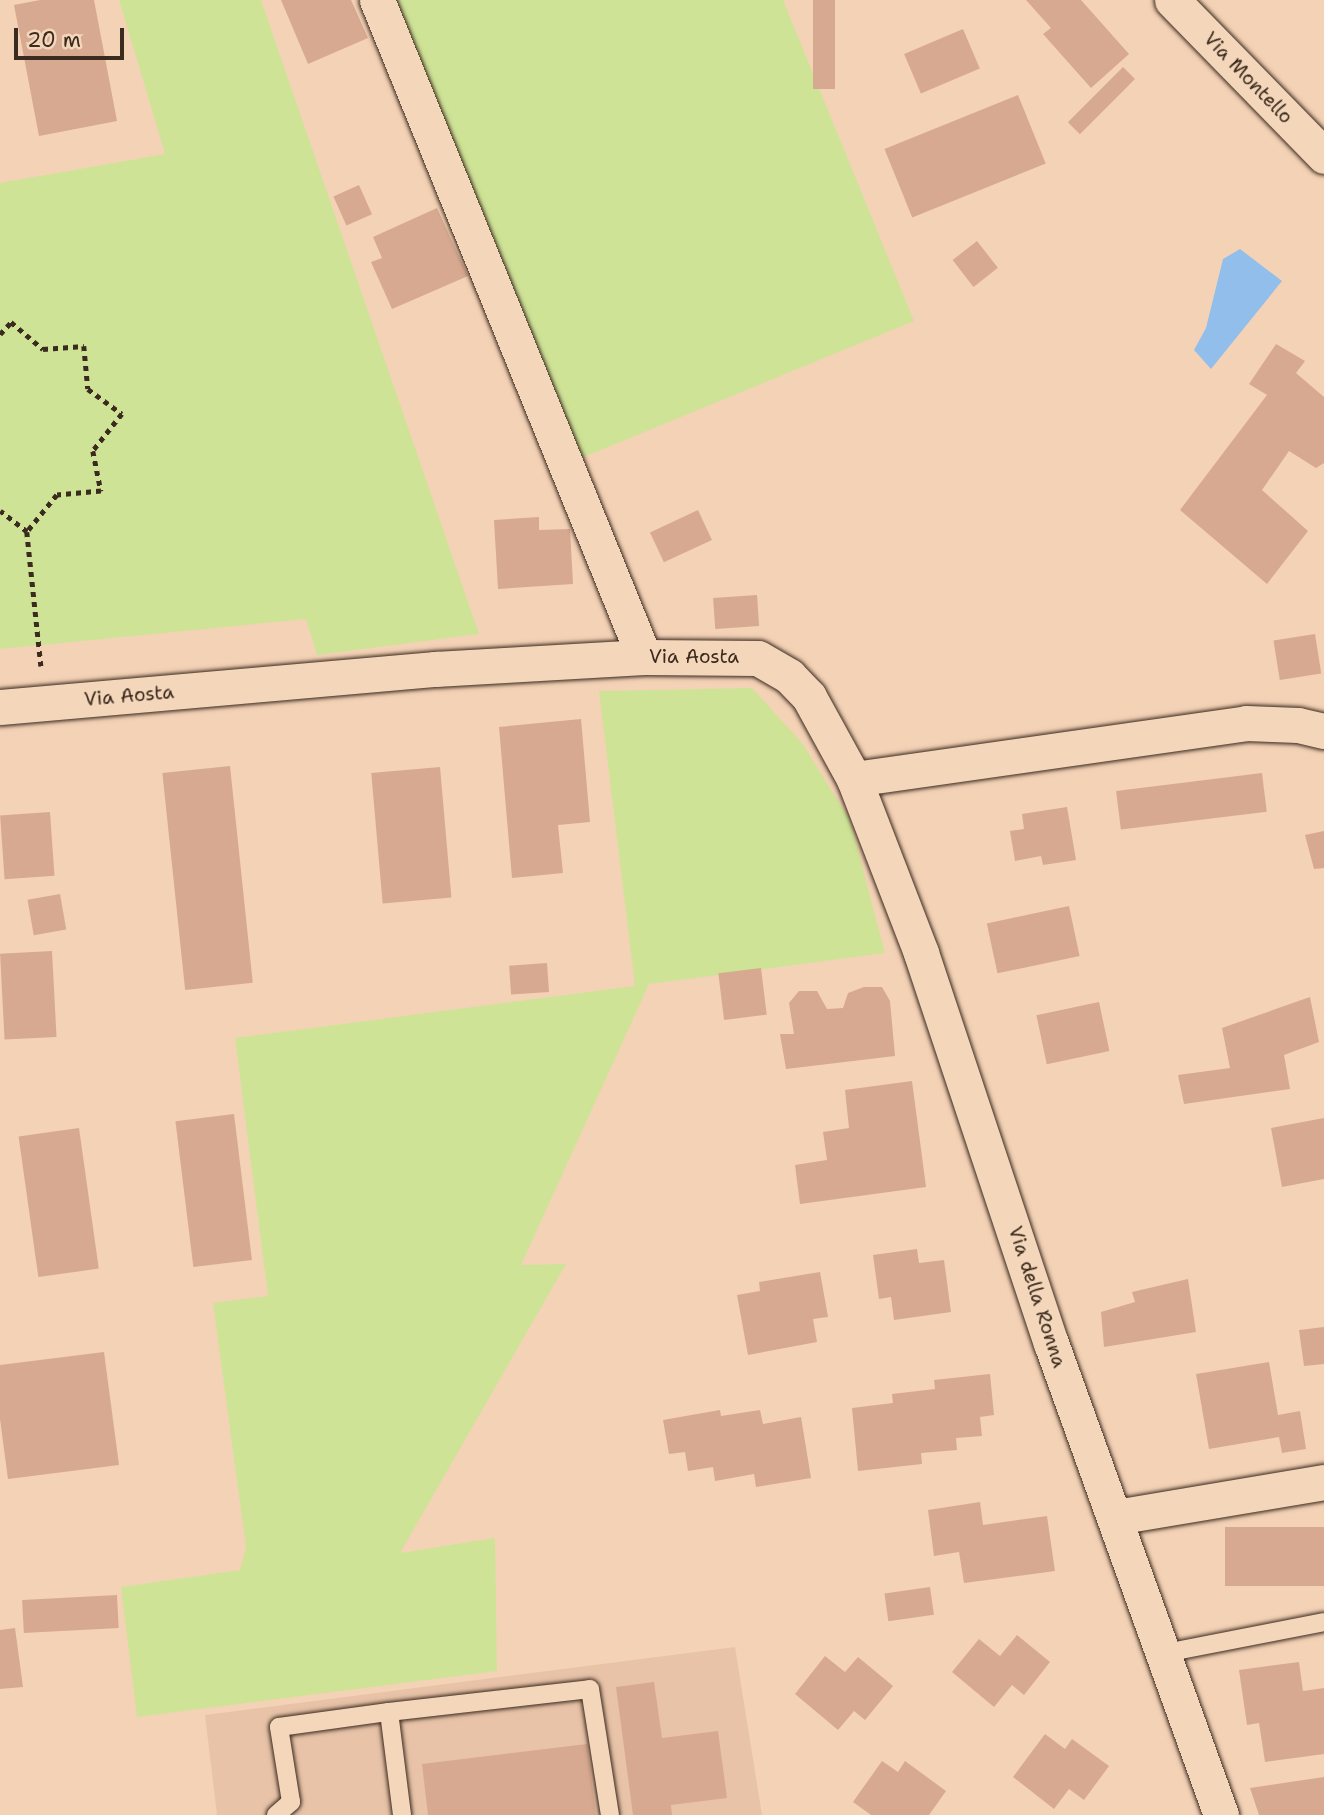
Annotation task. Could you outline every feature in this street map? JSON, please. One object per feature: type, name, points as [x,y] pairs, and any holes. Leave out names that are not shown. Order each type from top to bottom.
[{"type":"street","points":[[377,0],[644,657]]},
{"type":"street","name":"Via Montello","points":[[1172,0],[1324,156]]},
{"type":"street","name":"Via Aosta","points":[[0,708],[435,669],[644,657],[758,658],[789,676],[809,697],[854,779]]},
{"type":"street","points":[[854,779],[1246,723],[1298,725],[1324,731]]},
{"type":"street","name":"Via della Ronna","points":[[854,779],[921,953],[1051,1343],[1115,1517],[1160,1654],[1221,1815]]},
{"type":"street","points":[[1115,1517],[1324,1482]]},
{"type":"lane","points":[[1160,1654],[1324,1622]]},
{"type":"lane","points":[[276,1815],[292,1802],[279,1727],[590,1689],[610,1815]]},
{"type":"lane","points":[[389,1712],[402,1815]]},
{"type":"path","points":[[0,334],[11,322],[43,349],[84,346],[88,389],[122,414],[93,451],[101,491],[57,495],[27,531],[45,704]]},
{"type":"path","points":[[0,512],[27,531]]},
{"type":"shaded area","points":[[735,1647],[762,1815],[217,1815],[205,1715]]},
{"type":"green space","points":[[119,0],[261,0],[479,634],[317,655],[306,619],[0,649],[0,183],[165,154]]},
{"type":"green space","points":[[392,0],[783,0],[914,321],[579,459]]},
{"type":"green space","points":[[752,688],[802,743],[850,820],[885,953],[649,984],[521,1265],[566,1264],[400,1553],[495,1538],[497,1671],[137,1717],[121,1587],[240,1570],[246,1547],[213,1303],[268,1296],[235,1038],[635,986],[599,691]]},
{"type":"water","points":[[1240,249],[1282,281],[1211,369],[1194,350],[1206,328],[1223,259]]},
{"type":"building","points":[[40,0],[94,0],[117,121],[39,136],[14,5]]},
{"type":"building","points":[[281,0],[351,0],[368,38],[308,64]]},
{"type":"building","points":[[813,0],[835,0],[835,89],[813,89]]},
{"type":"building","points":[[1026,0],[1081,0],[1129,54],[1091,88],[1043,34],[1051,28]]},
{"type":"building","points":[[963,29],[980,69],[921,94],[904,54]]},
{"type":"building","points":[[1123,67],[1135,79],[1080,134],[1068,122]]},
{"type":"building","points":[[1018,95],[1046,164],[912,218],[884,149]]},
{"type":"building","points":[[359,185],[372,214],[346,226],[333,196]]},
{"type":"building","points":[[437,208],[468,276],[392,309],[371,262],[382,258],[373,237]]},
{"type":"building","points":[[977,241],[998,268],[974,287],[953,260]]},
{"type":"building","points":[[1276,344],[1305,361],[1296,373],[1324,397],[1324,463],[1316,468],[1289,451],[1262,490],[1308,531],[1267,584],[1180,510],[1267,395],[1249,384]]},
{"type":"building","points":[[698,510],[712,540],[664,562],[650,532]]},
{"type":"building","points":[[539,517],[539,530],[570,529],[573,584],[498,589],[494,520]]},
{"type":"building","points":[[757,595],[759,626],[715,629],[713,598]]},
{"type":"building","points":[[1315,634],[1321,674],[1280,680],[1274,641]]},
{"type":"building","points":[[581,719],[590,822],[558,825],[563,873],[512,878],[499,727]]},
{"type":"building","points":[[230,766],[253,983],[185,990],[162,773]]},
{"type":"building","points":[[440,767],[451,898],[383,904],[371,773]]},
{"type":"building","points":[[1262,773],[1267,812],[1121,830],[1116,791]]},
{"type":"building","points":[[1067,807],[1076,860],[1043,865],[1041,856],[1015,861],[1010,831],[1024,829],[1022,814]]},
{"type":"building","points":[[50,812],[54,876],[5,879],[0,815]]},
{"type":"building","points":[[1324,831],[1324,868],[1314,869],[1305,835]]},
{"type":"building","points":[[60,894],[66,929],[34,935],[28,900]]},
{"type":"building","points":[[1069,906],[1080,956],[997,973],[987,923]]},
{"type":"building","points":[[52,951],[57,1037],[5,1040],[0,954]]},
{"type":"building","points":[[547,963],[549,992],[511,995],[509,966]]},
{"type":"building","points":[[761,968],[767,1015],[724,1020],[718,973]]},
{"type":"building","points":[[864,987],[882,987],[890,1001],[895,1056],[786,1069],[780,1034],[794,1034],[789,1003],[799,991],[817,991],[827,1009],[843,1008],[848,993]]},
{"type":"building","points":[[1310,997],[1319,1042],[1284,1055],[1290,1089],[1184,1104],[1178,1075],[1230,1068],[1222,1028]]},
{"type":"building","points":[[1099,1002],[1109,1051],[1047,1064],[1036,1015]]},
{"type":"building","points":[[912,1081],[926,1187],[800,1204],[795,1165],[827,1160],[823,1132],[849,1128],[845,1090]]},
{"type":"building","points":[[234,1114],[252,1260],[193,1267],[175,1121]]},
{"type":"building","points":[[1324,1118],[1324,1179],[1282,1187],[1271,1128]]},
{"type":"building","points":[[79,1128],[99,1269],[38,1277],[19,1136]]},
{"type":"building","points":[[917,1249],[919,1263],[944,1260],[951,1312],[894,1320],[891,1297],[879,1299],[873,1255]]},
{"type":"building","points":[[820,1272],[828,1317],[813,1319],[817,1342],[748,1355],[737,1295],[760,1291],[759,1282]]},
{"type":"building","points":[[1188,1279],[1196,1332],[1104,1347],[1101,1312],[1135,1302],[1132,1292]]},
{"type":"building","points":[[1324,1327],[1324,1364],[1304,1366],[1299,1330]]},
{"type":"building","points":[[104,1352],[119,1465],[8,1479],[0,1419],[0,1365]]},
{"type":"building","points":[[1269,1362],[1278,1415],[1300,1411],[1306,1449],[1282,1453],[1279,1437],[1209,1449],[1196,1374]]},
{"type":"building","points":[[990,1374],[994,1415],[980,1417],[982,1436],[956,1438],[957,1450],[921,1453],[922,1464],[858,1471],[852,1408],[893,1403],[892,1394],[935,1389],[934,1380]]},
{"type":"building","points":[[720,1410],[721,1416],[760,1410],[763,1424],[801,1417],[811,1478],[756,1487],[754,1474],[715,1481],[713,1467],[688,1471],[685,1452],[669,1454],[663,1420]]},
{"type":"building","points":[[980,1502],[983,1525],[1047,1516],[1055,1571],[964,1583],[959,1552],[934,1556],[928,1510]]},
{"type":"building","points":[[1225,1527],[1324,1527],[1324,1586],[1225,1586]]},
{"type":"building","points":[[930,1587],[934,1615],[888,1621],[884,1593]]},
{"type":"building","points":[[117,1595],[119,1628],[24,1633],[22,1600]]},
{"type":"building","points":[[15,1628],[23,1687],[0,1689],[0,1630]]},
{"type":"building","points":[[1017,1635],[1050,1662],[1024,1695],[1012,1685],[994,1707],[952,1672],[979,1639],[1000,1656]]},
{"type":"building","points":[[825,1656],[845,1672],[858,1657],[893,1686],[865,1720],[854,1711],[838,1730],[795,1694]]},
{"type":"building","points":[[1299,1662],[1303,1691],[1324,1688],[1324,1754],[1265,1762],[1259,1723],[1247,1725],[1239,1670]]},
{"type":"building","points":[[654,1682],[662,1738],[718,1731],[727,1798],[671,1805],[672,1815],[633,1815],[616,1687]]},
{"type":"building","points":[[1045,1734],[1065,1749],[1072,1739],[1109,1766],[1084,1800],[1069,1789],[1054,1809],[1013,1777]]},
{"type":"building","points":[[587,1744],[596,1815],[428,1815],[422,1764]]},
{"type":"building","points":[[882,1761],[898,1772],[905,1761],[946,1791],[929,1815],[871,1815],[853,1802]]},
{"type":"building","points":[[1324,1777],[1324,1815],[1259,1815],[1250,1788]]}]
